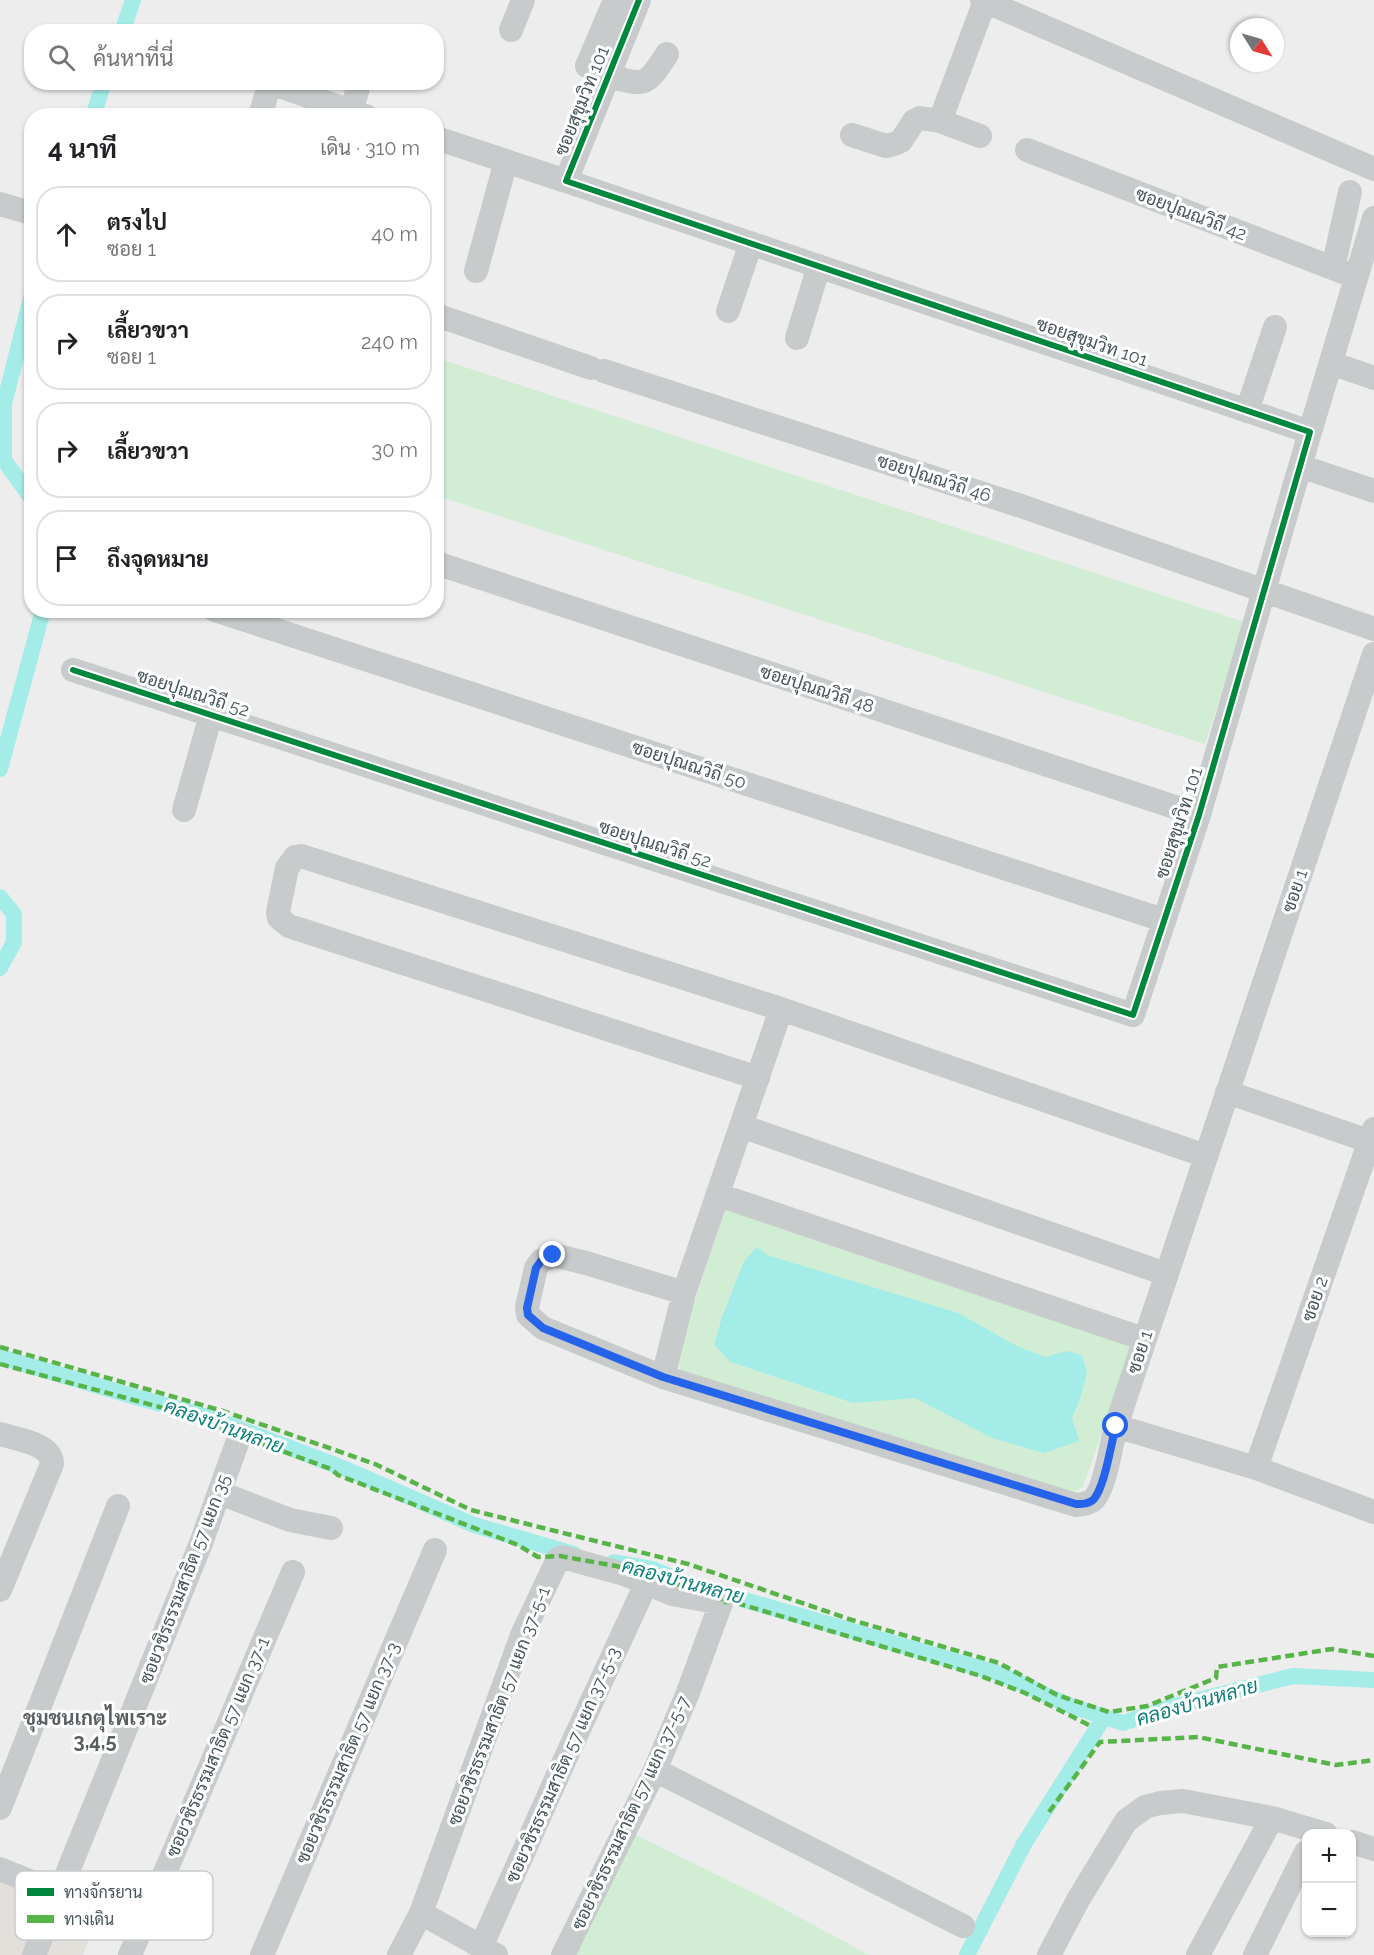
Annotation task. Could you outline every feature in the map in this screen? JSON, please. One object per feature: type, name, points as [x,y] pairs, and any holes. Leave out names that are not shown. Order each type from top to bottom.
[{"type":"street","points":[[511,30],[523,0]]},
{"type":"street","points":[[615,0],[598,71],[636,84],[643,83],[656,71],[667,54]]},
{"type":"street","name":"ซอยสุขุมวิท 101","points":[[639,0],[598,71],[566,181],[1310,432],[1198,815],[1163,921]]},
{"type":"street","points":[[940,121],[983,1],[1374,169]]},
{"type":"street","points":[[262,108],[266,90]]},
{"type":"street","points":[[283,90],[320,108]]},
{"type":"street","points":[[359,108],[360,90]]},
{"type":"street","points":[[852,135],[886,146],[901,141],[914,121],[920,118],[940,121],[980,136]]},
{"type":"street","points":[[444,141],[566,181]]},
{"type":"street","name":"ซอยปุณณวิถี 42","points":[[1027,150],[1356,277]]},
{"type":"street","points":[[476,271],[506,161]]},
{"type":"street","points":[[1333,268],[1350,192]]},
{"type":"street","points":[[0,204],[24,211]]},
{"type":"street","points":[[1310,432],[1356,277],[1369,248],[1374,218]]},
{"type":"street","points":[[728,311],[751,243]]},
{"type":"street","points":[[797,338],[819,266]]},
{"type":"street","name":"ซอยปุณณวิถี 46","points":[[444,318],[1021,506],[1374,629]]},
{"type":"street","points":[[1247,411],[1275,327]]},
{"type":"street","points":[[1331,363],[1374,378]]},
{"type":"street","points":[[1300,466],[1374,491]]},
{"type":"street","name":"ซอยปุณณวิถี 48","points":[[444,566],[1198,815]]},
{"type":"street","name":"ซอยปุณณวิถี 50","points":[[240,618],[1163,921]]},
{"type":"street","name":"ซอย 1","points":[[684,1293],[553,1255],[541,1261],[536,1268],[527,1308],[528,1315],[543,1328],[663,1377],[1076,1504],[1087,1504],[1094,1499],[1101,1486],[1116,1426],[1144,1339],[1374,654]]},
{"type":"street","name":"ซอยปุณณวิถี 52","points":[[73,670],[1133,1015],[1163,921]]},
{"type":"street","points":[[184,810],[211,715]]},
{"type":"street","points":[[758,1078],[289,926],[279,918],[278,912],[287,868],[295,857],[301,856],[781,1009],[1206,1156]]},
{"type":"street","points":[[663,1377],[684,1293],[781,1009]]},
{"type":"street","points":[[1227,1092],[1373,1138]]},
{"type":"street","points":[[741,1126],[1166,1274]]},
{"type":"street","name":"ซอย 2","points":[[1256,1468],[1373,1138]]},
{"type":"street","points":[[719,1195],[1144,1339]]},
{"type":"street","points":[[1116,1426],[1256,1468],[1374,1512]]},
{"type":"street","points":[[0,1434],[43,1447],[50,1453],[52,1464],[0,1590]]},
{"type":"street","name":"ซอยวชิรธรรมสาธิต 57 แยก 35","points":[[68,1871],[201,1543],[240,1435]]},
{"type":"street","points":[[220,1493],[290,1520],[331,1528]]},
{"type":"street","points":[[0,1808],[118,1506]]},
{"type":"street","name":"ซอยวชิรธรรมสาธิต 57 แยก 37-3","points":[[262,1955],[435,1550]]},
{"type":"street","name":"ซอยวชิรธรรมสาธิต 57 แยก 37-5-1","points":[[421,1913],[522,1635],[555,1563],[562,1557],[624,1574],[672,1594],[721,1603]]},
{"type":"street","name":"ซอยวชิรธรรมสาธิต 57 แยก 37-1","points":[[166,1871],[293,1572]]},
{"type":"street","name":"ซอยวชิรธรรมสาธิต 57 แยก 37-5-3","points":[[488,1951],[561,1768],[646,1584]]},
{"type":"street","name":"ซอยวชิรธรรมสาธิต 57 แยก 37-5-7","points":[[563,1955],[655,1770],[687,1695],[721,1603]]},
{"type":"street","points":[[655,1770],[963,1926]]},
{"type":"street","points":[[1048,1955],[1078,1899],[1126,1821],[1145,1807],[1183,1801],[1272,1818],[1302,1831]]},
{"type":"street","points":[[1198,1955],[1272,1818]]},
{"type":"street","points":[[1356,1843],[1374,1849]]},
{"type":"street","points":[[1255,1955],[1302,1864]]},
{"type":"street","points":[[0,1869],[15,1875]]},
{"type":"street","points":[[399,1955],[421,1913],[488,1951]]},
{"type":"street","name":"ซอยวชิรธรรมสาธิต 57 แยก 35","points":[[34,1955],[40,1940]]},
{"type":"street","name":"ซอยวชิรธรรมสาธิต 57 แยก 37-1","points":[[130,1955],[136,1940]]},
{"type":"shaded area","points":[[0,1872],[15,1879],[15,1940],[89,1940],[83,1955],[0,1955]]},
{"type":"green space","points":[[444,360],[1245,622],[1205,744],[444,498]]},
{"type":"green space","points":[[725,1208],[1133,1344],[1083,1487],[1073,1493],[681,1371],[676,1358]]},
{"type":"green space","points":[[632,1833],[764,1898],[869,1955],[573,1955]]},
{"type":"water","points":[[757,1247],[767,1255],[958,1313],[1017,1346],[1045,1357],[1066,1351],[1082,1355],[1087,1373],[1072,1418],[1079,1441],[1044,1453],[992,1438],[915,1398],[853,1403],[731,1362],[714,1345],[722,1317],[744,1261]]},
{"type":"waterway","points":[[125,24],[133,0]]},
{"type":"waterway","points":[[96,108],[101,90]]},
{"type":"waterway","points":[[24,325],[4,404],[4,460],[24,488]]},
{"type":"waterway","points":[[0,769],[41,618]]},
{"type":"waterway","points":[[0,897],[14,914],[14,942],[0,968]]},
{"type":"waterway","name":"คลองบ้านหลาย","points":[[0,1357],[212,1418],[348,1470],[474,1525],[574,1554]]},
{"type":"waterway","name":"คลองบ้านหลาย","points":[[614,1562],[653,1569],[683,1582],[1000,1674],[1068,1705],[1123,1723],[1171,1707],[1293,1676],[1374,1680]]},
{"type":"waterway","points":[[967,1955],[1024,1844],[1104,1717]]},
{"type":"marked path","points":[[0,1347],[223,1411],[375,1464],[471,1510],[688,1564],[852,1620],[999,1663],[1057,1695],[1109,1712],[1147,1706],[1216,1678],[1217,1667],[1332,1649],[1374,1656]]},
{"type":"marked path","points":[[0,1364],[167,1409],[331,1469],[338,1475],[518,1545],[538,1557],[560,1556],[616,1566],[720,1597],[721,1603],[730,1601],[981,1676],[1025,1693],[1091,1726]]},
{"type":"marked path","points":[[1049,1812],[1100,1742],[1198,1737],[1336,1765],[1374,1760]]},
{"type":"cycle path","points":[[73,670],[1133,1015],[1199,815],[1310,432],[566,181],[639,0]]},
{"type":"district","name":"ชุมชนเกตุไพเราะ 3,4,5","points":[[95,1730]]},
{"type":"route","points":[[553,1255],[541,1261],[536,1268],[527,1308],[528,1315],[543,1328],[663,1377],[1076,1504],[1087,1504],[1094,1499],[1101,1486],[1116,1426]]}]
